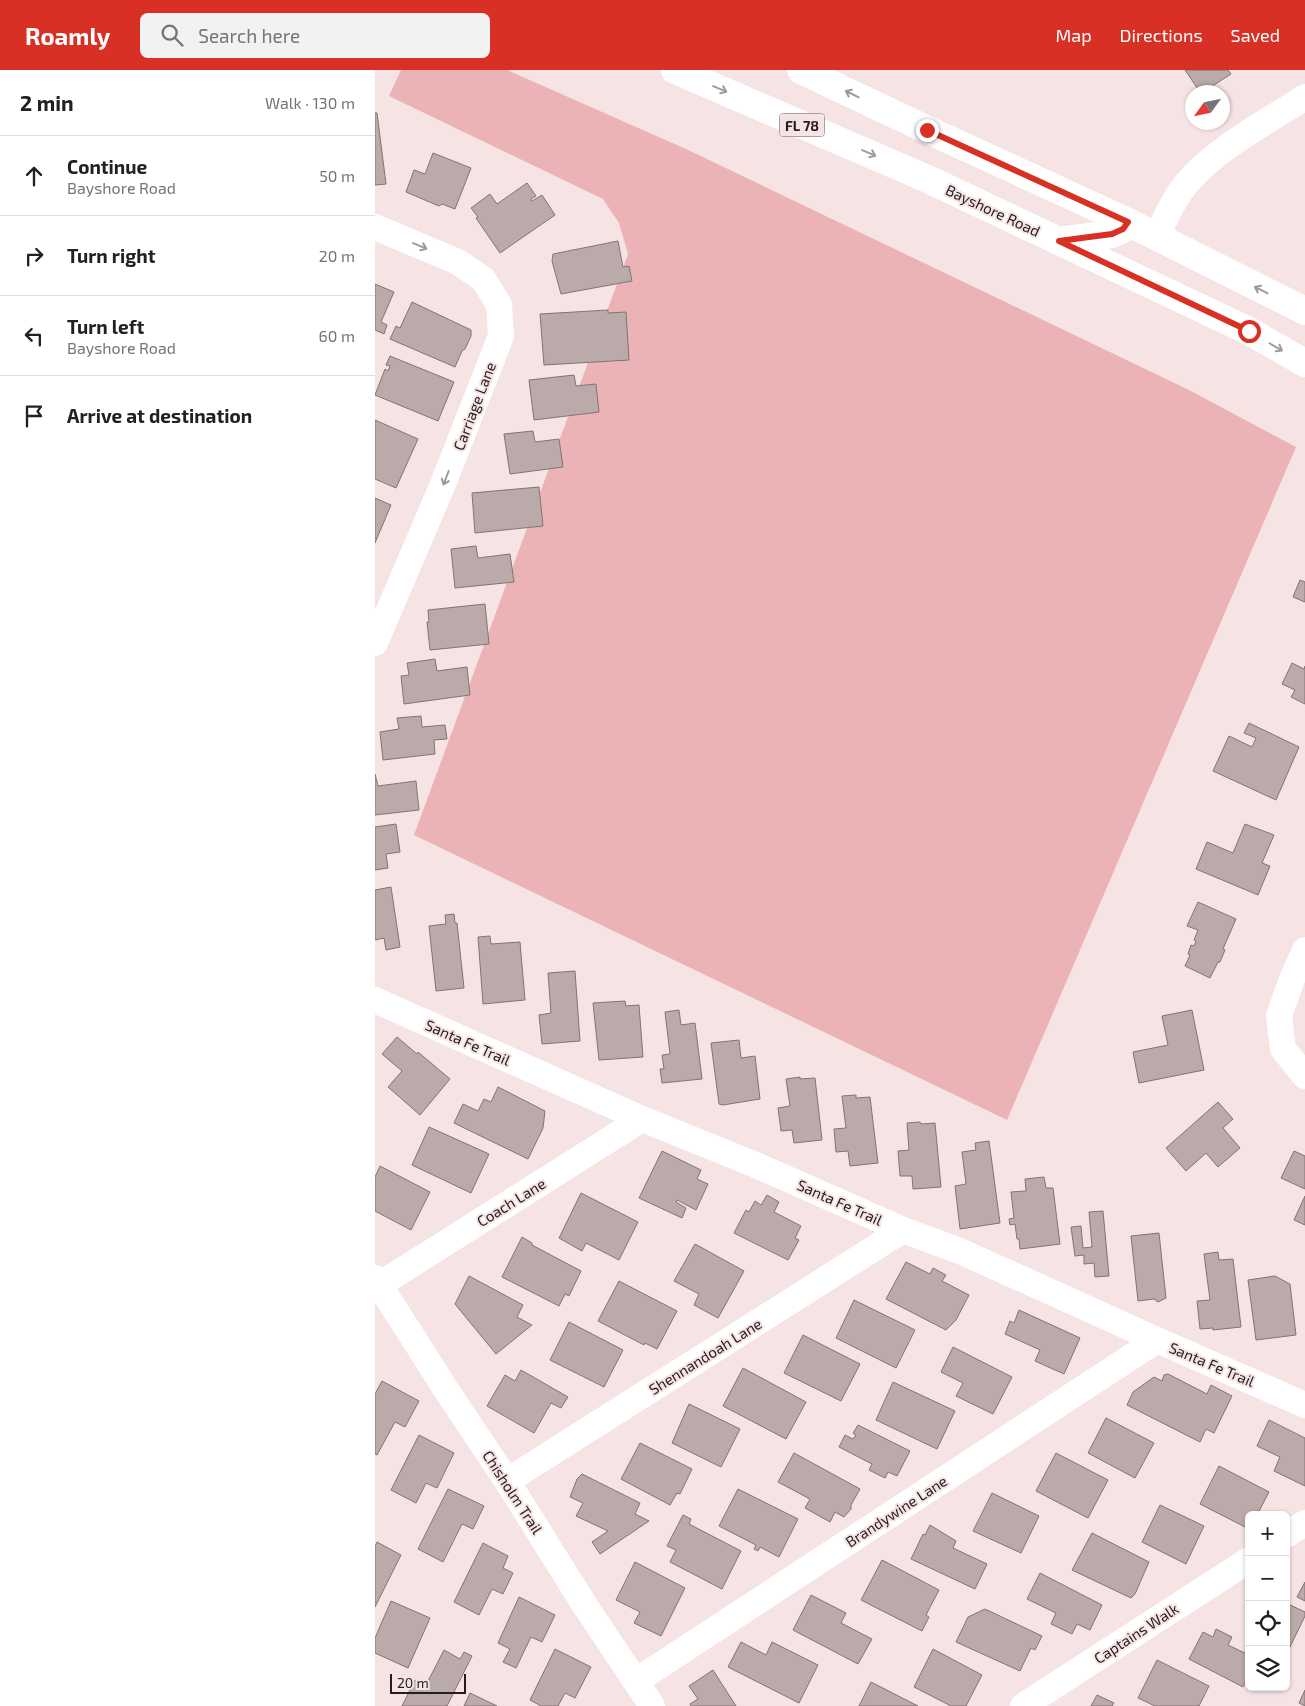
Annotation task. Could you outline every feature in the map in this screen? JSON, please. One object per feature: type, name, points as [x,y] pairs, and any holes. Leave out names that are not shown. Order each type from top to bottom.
[{"type":"main road","name":"Bayshore Road","points":[[675,70],[930,180],[1249,331],[1305,363]]},
{"type":"main road","points":[[801,70],[954,143],[1128,222],[1305,312]]},
{"type":"main road","points":[[1059,241],[1112,234],[1123,229],[1128,222]]},
{"type":"street","points":[[1157,237],[1165,219],[1186,184],[1211,158],[1305,97]]},
{"type":"street","name":"Carriage Lane","points":[[375,227],[458,262],[483,279],[499,305],[501,336],[443,484],[375,643]]},
{"type":"street","points":[[1302,957],[1291,979],[1279,1016],[1283,1049],[1305,1076]]},
{"type":"street","name":"Santa Fe Trail","points":[[375,1000],[642,1119],[756,1165],[903,1230],[960,1251],[1305,1405]]},
{"type":"street","name":"Coach Lane","points":[[377,1281],[642,1119]]},
{"type":"street","name":"Shennandoah Lane","points":[[507,1481],[903,1230]]},
{"type":"street","name":"Chisholm Trail","points":[[377,1281],[507,1481],[584,1604],[652,1706]]},
{"type":"street","name":"Brandywine Lane","points":[[636,1681],[1157,1340]]},
{"type":"street","points":[[1290,1532],[1305,1523]]},
{"type":"street","name":"Captains Walk","points":[[1023,1706],[1245,1563]]},
{"type":"shaded area","points":[[401,70],[507,70],[686,149],[1189,390],[1296,447],[1007,1120],[414,835],[628,254],[619,223],[603,199],[389,96]]},
{"type":"building","points":[[1185,70],[1228,70],[1231,74],[1214,85],[1195,85]]},
{"type":"building","points":[[375,113],[377,113],[386,184],[375,185]]},
{"type":"building","points":[[433,153],[471,168],[455,209],[442,204],[439,206],[406,192],[414,170],[425,174]]},
{"type":"building","points":[[527,183],[536,196],[531,199],[532,201],[542,195],[555,215],[500,253],[471,208],[490,194],[497,204]]},
{"type":"building","points":[[618,241],[623,267],[629,266],[632,281],[561,294],[552,261],[553,254]]},
{"type":"building","points":[[375,284],[394,292],[381,322],[387,325],[384,334],[375,330]]},
{"type":"building","points":[[412,302],[471,330],[471,336],[455,367],[390,339],[396,326],[400,328]]},
{"type":"building","points":[[608,310],[608,313],[626,312],[629,360],[544,365],[540,314]]},
{"type":"building","points":[[390,356],[454,382],[438,421],[375,395],[385,369],[388,371],[390,366],[386,365]]},
{"type":"building","points":[[574,375],[576,386],[596,384],[599,412],[534,420],[529,380]]},
{"type":"building","points":[[375,420],[418,439],[396,488],[375,479]]},
{"type":"building","points":[[533,431],[535,442],[559,439],[563,467],[510,474],[504,434]]},
{"type":"building","points":[[539,487],[543,526],[475,533],[472,493]]},
{"type":"building","points":[[375,498],[391,505],[375,543]]},
{"type":"building","points":[[476,546],[478,558],[510,554],[514,582],[455,588],[451,549]]},
{"type":"building","points":[[1300,580],[1305,582],[1305,602],[1293,597]]},
{"type":"building","points":[[485,604],[489,644],[430,650],[427,622],[429,622],[428,610]]},
{"type":"building","points":[[435,659],[437,671],[467,667],[470,695],[404,704],[401,676],[409,675],[407,663]]},
{"type":"building","points":[[1292,663],[1304,669],[1305,666],[1305,704],[1291,697],[1295,690],[1282,684]]},
{"type":"building","points":[[421,716],[422,727],[445,725],[447,739],[434,740],[435,754],[383,760],[380,732],[399,729],[397,718]]},
{"type":"building","points":[[1249,723],[1299,747],[1276,800],[1213,771],[1229,736],[1252,747],[1256,738],[1244,733]]},
{"type":"building","points":[[375,774],[378,786],[416,781],[419,810],[375,815]]},
{"type":"building","points":[[396,824],[400,852],[386,854],[388,868],[375,870],[375,827]]},
{"type":"building","points":[[1245,824],[1274,835],[1262,863],[1270,866],[1258,895],[1196,869],[1207,842],[1233,853]]},
{"type":"building","points":[[391,887],[400,947],[386,950],[384,938],[375,940],[375,890]]},
{"type":"building","points":[[1198,902],[1236,919],[1223,949],[1225,950],[1220,962],[1218,962],[1210,978],[1185,966],[1190,955],[1188,954],[1191,945],[1194,946],[1196,941],[1194,940],[1198,930],[1187,926]]},
{"type":"building","points":[[454,914],[455,923],[457,923],[464,988],[436,991],[429,926],[446,924],[445,915]]},
{"type":"building","points":[[490,936],[491,944],[520,942],[525,1000],[483,1004],[478,937]]},
{"type":"building","points":[[575,971],[580,1041],[542,1044],[539,1015],[551,1013],[548,973]]},
{"type":"building","points":[[625,1001],[626,1006],[639,1005],[643,1057],[599,1060],[593,1003]]},
{"type":"building","points":[[679,1010],[681,1025],[695,1023],[702,1079],[662,1083],[660,1069],[664,1069],[662,1055],[670,1054],[665,1012]]},
{"type":"building","points":[[1192,1010],[1204,1070],[1139,1083],[1133,1052],[1168,1045],[1162,1016]]},
{"type":"building","points":[[397,1037],[450,1079],[420,1115],[388,1087],[402,1071],[382,1054]]},
{"type":"building","points":[[739,1040],[741,1058],[755,1056],[760,1099],[719,1104],[711,1043]]},
{"type":"building","points":[[800,1077],[800,1079],[815,1078],[822,1140],[794,1143],[792,1130],[781,1131],[778,1108],[790,1106],[786,1079]]},
{"type":"building","points":[[498,1087],[545,1111],[543,1128],[528,1159],[454,1123],[463,1104],[478,1111],[484,1099],[491,1102]]},
{"type":"building","points":[[856,1095],[856,1098],[870,1097],[878,1163],[850,1166],[848,1151],[836,1152],[834,1129],[846,1128],[842,1096]]},
{"type":"building","points":[[1218,1102],[1233,1119],[1223,1128],[1240,1148],[1218,1167],[1206,1153],[1186,1171],[1166,1148]]},
{"type":"building","points":[[920,1122],[921,1124],[935,1123],[941,1187],[913,1189],[912,1176],[900,1176],[898,1151],[909,1150],[907,1123]]},
{"type":"building","points":[[429,1127],[489,1154],[471,1193],[412,1165]]},
{"type":"building","points":[[989,1141],[1000,1223],[960,1229],[955,1186],[966,1184],[962,1152],[976,1150],[975,1143]]},
{"type":"building","points":[[662,1151],[701,1170],[697,1179],[708,1184],[696,1210],[677,1200],[676,1202],[686,1208],[682,1218],[639,1198]]},
{"type":"building","points":[[1294,1151],[1305,1156],[1305,1189],[1281,1178]]},
{"type":"building","points":[[380,1166],[430,1192],[411,1230],[375,1211],[375,1177]]},
{"type":"building","points":[[1044,1177],[1046,1188],[1053,1188],[1060,1244],[1020,1249],[1015,1224],[1010,1225],[1009,1219],[1014,1218],[1011,1192],[1026,1191],[1025,1179]]},
{"type":"building","points":[[581,1193],[638,1222],[619,1260],[586,1243],[582,1251],[559,1238]]},
{"type":"building","points":[[767,1195],[779,1202],[774,1212],[801,1226],[795,1238],[799,1240],[788,1260],[734,1233],[746,1210],[749,1212],[755,1201],[761,1205]]},
{"type":"building","points":[[1305,1196],[1305,1225],[1294,1220]]},
{"type":"building","points":[[1103,1211],[1109,1276],[1095,1277],[1094,1263],[1084,1264],[1084,1255],[1075,1256],[1071,1227],[1081,1226],[1083,1248],[1092,1247],[1089,1212]]},
{"type":"building","points":[[1159,1233],[1166,1298],[1158,1302],[1154,1299],[1138,1301],[1131,1236]]},
{"type":"building","points":[[522,1237],[532,1243],[532,1245],[581,1271],[569,1296],[565,1294],[559,1306],[502,1277]]},
{"type":"building","points":[[695,1244],[744,1271],[718,1318],[694,1305],[699,1294],[674,1281]]},
{"type":"building","points":[[1218,1252],[1219,1260],[1233,1259],[1241,1327],[1213,1330],[1213,1328],[1200,1329],[1197,1301],[1210,1300],[1204,1254]]},
{"type":"building","points":[[906,1262],[930,1274],[933,1268],[946,1275],[942,1281],[969,1295],[956,1320],[946,1330],[886,1299]]},
{"type":"building","points":[[469,1276],[523,1305],[517,1317],[532,1325],[496,1354],[455,1304]]},
{"type":"building","points":[[1275,1276],[1290,1284],[1296,1335],[1256,1340],[1248,1280]]},
{"type":"building","points":[[619,1281],[677,1311],[657,1349],[645,1343],[644,1345],[598,1321]]},
{"type":"building","points":[[854,1300],[915,1330],[896,1368],[836,1338]]},
{"type":"building","points":[[1019,1310],[1080,1338],[1064,1374],[1035,1361],[1040,1350],[1005,1334],[1010,1321],[1014,1323]]},
{"type":"building","points":[[569,1322],[623,1350],[604,1387],[550,1360]]},
{"type":"building","points":[[803,1335],[860,1364],[841,1401],[784,1373]]},
{"type":"building","points":[[953,1347],[1012,1377],[993,1414],[956,1396],[963,1383],[941,1372]]},
{"type":"building","points":[[743,1368],[806,1402],[786,1439],[723,1406]]},
{"type":"building","points":[[521,1370],[568,1397],[561,1408],[551,1403],[534,1433],[487,1406],[505,1375],[515,1381]]},
{"type":"building","points":[[1168,1374],[1207,1394],[1211,1385],[1232,1396],[1214,1433],[1206,1429],[1200,1442],[1127,1405],[1133,1392],[1154,1377],[1162,1381],[1164,1375]]},
{"type":"building","points":[[382,1381],[419,1401],[405,1427],[395,1422],[377,1455],[375,1454],[375,1394]]},
{"type":"building","points":[[893,1382],[955,1411],[937,1449],[876,1420]]},
{"type":"building","points":[[689,1404],[740,1429],[721,1467],[672,1443]]},
{"type":"building","points":[[1106,1418],[1154,1443],[1135,1478],[1088,1453]]},
{"type":"building","points":[[1269,1420],[1305,1438],[1305,1486],[1274,1471],[1280,1457],[1257,1446]]},
{"type":"building","points":[[858,1425],[910,1451],[897,1476],[888,1472],[885,1478],[869,1470],[872,1464],[839,1447],[845,1435],[853,1439],[856,1435],[853,1433]]},
{"type":"building","points":[[419,1435],[454,1453],[437,1488],[426,1483],[416,1503],[391,1490]]},
{"type":"building","points":[[640,1443],[692,1469],[680,1494],[677,1493],[670,1505],[621,1479]]},
{"type":"building","points":[[794,1453],[860,1489],[851,1505],[851,1509],[844,1517],[835,1512],[830,1522],[805,1508],[810,1499],[778,1482]]},
{"type":"building","points":[[1056,1453],[1108,1480],[1088,1518],[1036,1491]]},
{"type":"building","points":[[1219,1466],[1269,1492],[1259,1511],[1245,1511],[1245,1527],[1200,1504]]},
{"type":"building","points":[[582,1474],[640,1503],[635,1514],[649,1521],[600,1554],[592,1542],[608,1531],[576,1516],[583,1503],[570,1497],[577,1479]]},
{"type":"building","points":[[448,1489],[484,1506],[473,1529],[462,1524],[443,1562],[418,1549]]},
{"type":"building","points":[[738,1489],[798,1519],[779,1557],[760,1547],[758,1551],[754,1549],[756,1545],[719,1526]]},
{"type":"building","points":[[992,1493],[1039,1516],[1021,1553],[973,1531]]},
{"type":"building","points":[[1160,1505],[1204,1526],[1186,1564],[1142,1542]]},
{"type":"building","points":[[683,1515],[691,1519],[689,1524],[741,1551],[722,1589],[670,1562],[676,1550],[667,1546]]},
{"type":"building","points":[[930,1525],[956,1541],[953,1548],[987,1564],[975,1589],[911,1559],[923,1534],[925,1535]]},
{"type":"building","points":[[1092,1533],[1149,1562],[1135,1594],[1131,1598],[1072,1570]]},
{"type":"building","points":[[377,1542],[401,1555],[375,1607],[375,1546]]},
{"type":"building","points":[[483,1543],[508,1556],[503,1568],[513,1573],[503,1594],[492,1589],[479,1615],[454,1602]]},
{"type":"building","points":[[882,1560],[939,1590],[926,1615],[929,1617],[922,1631],[861,1600]]},
{"type":"building","points":[[635,1562],[685,1588],[661,1636],[634,1623],[640,1612],[616,1600]]},
{"type":"building","points":[[1040,1573],[1102,1605],[1090,1630],[1077,1624],[1072,1634],[1051,1624],[1056,1613],[1027,1599]]},
{"type":"building","points":[[1305,1582],[1305,1601],[1297,1597]]},
{"type":"building","points":[[811,1595],[846,1613],[841,1623],[872,1639],[858,1664],[793,1630]]},
{"type":"building","points":[[519,1597],[555,1615],[542,1642],[531,1637],[516,1668],[503,1662],[510,1649],[498,1643]]},
{"type":"building","points":[[391,1601],[430,1618],[408,1668],[375,1653],[375,1638]]},
{"type":"building","points":[[1290,1605],[1305,1612],[1305,1616],[1290,1647]]},
{"type":"building","points":[[985,1609],[1042,1636],[1035,1650],[1031,1648],[1020,1671],[956,1642],[968,1617]]},
{"type":"building","points":[[1216,1629],[1232,1637],[1228,1645],[1245,1653],[1245,1683],[1243,1687],[1189,1659],[1203,1632],[1213,1637]]},
{"type":"building","points":[[741,1642],[766,1655],[772,1642],[818,1665],[799,1703],[728,1667]]},
{"type":"building","points":[[555,1649],[591,1667],[575,1698],[565,1693],[558,1706],[541,1706],[530,1700]]},
{"type":"building","points":[[933,1649],[982,1675],[966,1706],[951,1706],[914,1687]]},
{"type":"building","points":[[444,1650],[460,1659],[464,1652],[472,1656],[447,1706],[402,1706],[415,1680],[426,1685]]},
{"type":"building","points":[[1157,1660],[1209,1686],[1199,1706],[1155,1706],[1138,1698]]},
{"type":"building","points":[[713,1670],[736,1706],[691,1706],[690,1704],[698,1699],[689,1686]]},
{"type":"building","points":[[871,1682],[918,1706],[859,1706]]},
{"type":"building","points":[[1305,1690],[1305,1706],[1299,1703]]},
{"type":"building","points":[[470,1693],[495,1705],[497,1706],[464,1706]]},
{"type":"building","points":[[1097,1695],[1114,1703],[1112,1706],[1091,1706]]},
{"type":"route","points":[[927,130],[1128,222],[1123,229],[1112,234],[1059,241],[1249,331]]}]
